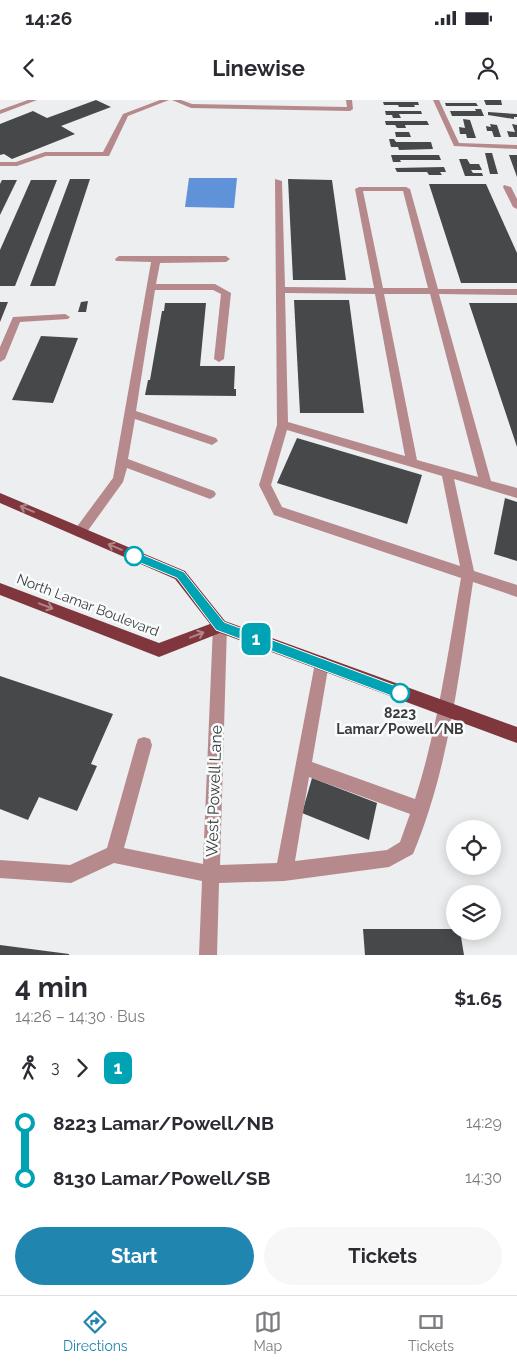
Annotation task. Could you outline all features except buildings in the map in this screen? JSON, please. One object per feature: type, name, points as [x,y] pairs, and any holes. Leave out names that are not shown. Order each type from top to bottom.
[{"type":"main road","points":[[0,498],[180,575],[220,626],[517,735]]},
{"type":"main road","name":"North Lamar Boulevard","points":[[0,589],[160,650],[220,626]]},
{"type":"street","points":[[0,112],[34,100]]},
{"type":"street","points":[[0,164],[17,164],[45,154],[106,154],[125,115],[166,100]]},
{"type":"street","points":[[175,100],[191,106],[350,109],[349,100]]},
{"type":"street","points":[[436,100],[456,145],[517,147]]},
{"type":"street","points":[[278,180],[283,425],[265,485],[278,511],[517,591]]},
{"type":"street","points":[[507,187],[517,208]]},
{"type":"street","points":[[412,462],[359,189],[406,189],[486,484]]},
{"type":"street","points":[[119,259],[226,260]]},
{"type":"street","points":[[80,532],[119,479],[156,260]]},
{"type":"street","points":[[151,287],[215,286],[226,292],[219,359]]},
{"type":"street","points":[[280,290],[517,292]]},
{"type":"street","points":[[0,359],[16,319],[65,317]]},
{"type":"street","points":[[130,413],[212,441]]},
{"type":"street","points":[[283,425],[517,493]]},
{"type":"street","points":[[122,461],[210,494]]},
{"type":"street","points":[[0,869],[71,874],[114,854],[211,874],[284,872],[389,858],[407,848],[434,764],[446,709],[468,574],[447,472]]},
{"type":"street","name":"West Powell Lane","points":[[208,955],[220,626]]},
{"type":"street","points":[[284,872],[322,663]]},
{"type":"street","points":[[114,854],[144,745]]},
{"type":"street","points":[[303,767],[420,809]]},
{"type":"water","points":[[189,178],[237,178],[234,208],[185,207]]},
{"type":"bus line","name":"1","points":[[134,556],[180,575],[220,626],[400,693]]},
{"type":"place","name":"8223 Lamar/Powell/NB","points":[[400,693]]}]
